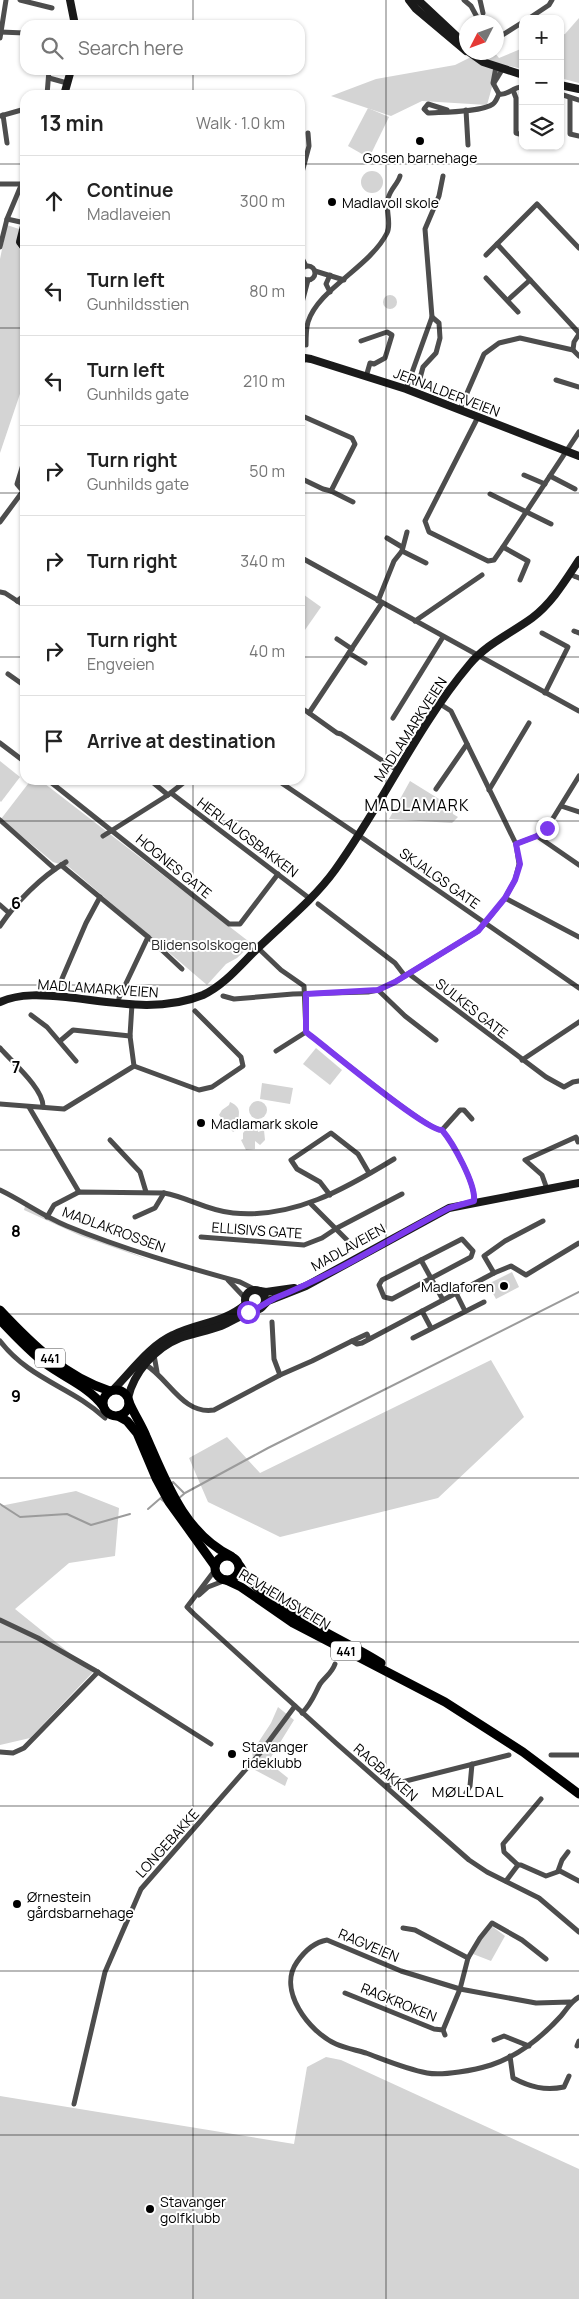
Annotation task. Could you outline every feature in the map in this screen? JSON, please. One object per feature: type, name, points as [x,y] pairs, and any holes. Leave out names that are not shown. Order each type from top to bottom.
[{"type":"main road","points":[[70,0],[73,20]]},
{"type":"main road","points":[[409,0],[416,9],[459,45]]},
{"type":"main road","points":[[418,0],[459,38]]},
{"type":"main road","points":[[480,60],[519,74]]},
{"type":"main road","points":[[488,60],[499,68]]},
{"type":"main road","points":[[65,90],[69,75]]},
{"type":"main road","points":[[564,86],[579,89]]},
{"type":"main road","name":"JERNALDERVEIEN","points":[[305,361],[366,376],[406,389],[579,456]]},
{"type":"main road","name":"MADLAMARKVEIEN","points":[[573,578],[579,554]]},
{"type":"main road","name":"MADLAMARKVEIEN","points":[[0,1002],[7,999],[34,995],[132,1004],[170,1005],[205,994],[258,948],[334,871],[359,836],[397,770],[440,704],[477,656],[489,644],[533,617],[573,578],[579,560]]},
{"type":"main road","name":"MADLAVEIEN","points":[[264,1305],[268,1301],[306,1286],[449,1208],[474,1201],[579,1183]]},
{"type":"main road","name":"MADLAVEIEN","points":[[258,1290],[266,1292],[306,1286]]},
{"type":"main road","points":[[103,1406],[103,1399],[165,1339],[182,1331],[226,1318],[246,1301],[249,1292],[258,1290],[265,1298],[264,1305],[248,1312],[237,1320],[181,1337],[163,1347],[133,1380],[125,1412],[118,1416]]},
{"type":"main road","points":[[246,1301],[251,1309],[256,1310]]},
{"type":"main road","name":"441","points":[[0,1310],[30,1341],[53,1361],[88,1383],[112,1391],[120,1391],[128,1400],[161,1487],[188,1524],[220,1578],[226,1580]]},
{"type":"main road","name":"441","points":[[0,1320],[38,1358],[94,1395],[107,1412],[118,1416],[132,1426],[147,1448]]},
{"type":"main road","name":"REVHEIMSVEIEN","points":[[188,1524],[205,1540],[231,1556]]},
{"type":"main road","points":[[215,1568],[220,1558],[231,1556]]},
{"type":"main road","name":"441","points":[[231,1556],[238,1560],[240,1566]]},
{"type":"main road","points":[[226,1580],[236,1576],[240,1566]]},
{"type":"main road","name":"REVHEIMSVEIEN","points":[[240,1566],[249,1580],[276,1601],[368,1654],[494,1733],[579,1794]]},
{"type":"main road","name":"REVHEIMSVEIEN","points":[[226,1580],[240,1587],[293,1623],[411,1682]]},
{"type":"street","points":[[0,38],[6,0]]},
{"type":"street","points":[[20,0],[52,8]]},
{"type":"street","points":[[464,0],[471,6],[476,15]]},
{"type":"street","points":[[480,0],[484,13]]},
{"type":"street","points":[[534,15],[549,5],[552,0]]},
{"type":"street","points":[[504,34],[519,25]]},
{"type":"street","points":[[0,32],[20,34]]},
{"type":"street","points":[[499,68],[494,83],[494,88],[499,94]]},
{"type":"street","points":[[48,90],[49,78],[67,83]]},
{"type":"street","points":[[499,94],[506,94],[519,88]]},
{"type":"street","points":[[513,90],[516,98],[516,133],[519,134]]},
{"type":"street","points":[[447,110],[466,110],[490,106],[497,100],[499,94]]},
{"type":"street","points":[[564,96],[579,100]]},
{"type":"street","points":[[570,98],[570,134],[579,136]]},
{"type":"street","points":[[466,110],[468,145]]},
{"type":"street","points":[[7,143],[1,116],[20,111]]},
{"type":"street","points":[[305,161],[309,146],[308,133]]},
{"type":"street","points":[[306,345],[308,322],[314,310],[373,251],[386,234],[389,226],[387,200],[400,176]]},
{"type":"street","points":[[406,389],[432,316],[425,229],[439,196],[442,176]]},
{"type":"street","points":[[0,184],[20,184],[7,219],[0,247]]},
{"type":"street","points":[[486,255],[516,223],[539,204],[579,248]]},
{"type":"street","points":[[7,219],[20,221]]},
{"type":"street","points":[[497,244],[579,334],[572,350]]},
{"type":"street","points":[[306,266],[311,267],[315,271],[344,280]]},
{"type":"street","points":[[305,291],[308,280],[314,277],[315,271]]},
{"type":"street","points":[[330,275],[326,284],[330,292]]},
{"type":"street","points":[[486,278],[518,312]]},
{"type":"street","points":[[508,300],[530,280]]},
{"type":"street","points":[[419,382],[423,367],[436,353],[440,338],[439,323],[432,316]]},
{"type":"street","points":[[361,341],[387,332],[392,335],[385,358],[374,364],[370,363],[366,376]]},
{"type":"street","points":[[460,409],[484,354],[499,342],[520,338],[572,350],[579,356]]},
{"type":"street","points":[[556,380],[579,388]]},
{"type":"street","points":[[305,417],[354,440],[355,444],[331,491]]},
{"type":"street","points":[[478,417],[425,520],[429,532],[488,561],[494,560],[579,432]]},
{"type":"street","points":[[20,474],[17,484],[20,488]]},
{"type":"street","points":[[524,475],[545,484]]},
{"type":"street","points":[[550,476],[575,489]]},
{"type":"street","points":[[305,480],[354,502]]},
{"type":"street","points":[[490,494],[551,524]]},
{"type":"street","points":[[0,522],[20,495]]},
{"type":"street","points":[[309,713],[351,651],[380,602],[394,561],[402,549],[407,532]]},
{"type":"street","points":[[387,538],[426,563]]},
{"type":"street","points":[[503,547],[528,561],[520,580]]},
{"type":"street","points":[[305,561],[579,711]]},
{"type":"street","points":[[415,621],[482,575]]},
{"type":"street","points":[[0,592],[20,603]]},
{"type":"street","points":[[542,633],[568,647],[545,693]]},
{"type":"street","points":[[393,718],[443,637]]},
{"type":"street","points":[[337,639],[365,663]]},
{"type":"street","points":[[8,674],[20,682]]},
{"type":"street","points":[[222,996],[234,999],[378,990],[407,975],[478,931],[505,898],[515,880],[520,864],[516,844],[451,711],[440,704]]},
{"type":"street","points":[[305,710],[337,733],[397,770]]},
{"type":"street","points":[[489,790],[529,723]]},
{"type":"street","points":[[0,742],[20,758]]},
{"type":"street","points":[[436,790],[467,744]]},
{"type":"street","points":[[516,844],[537,836],[547,828],[561,806],[561,801],[579,776]]},
{"type":"street","name":"HOGNES GATE","points":[[54,785],[229,924],[240,924],[278,874]]},
{"type":"street","name":"HERLAUGSBAKKEN","points":[[157,785],[309,898]]},
{"type":"street","points":[[103,836],[170,794],[181,785]]},
{"type":"street","name":"SKJALGS GATE","points":[[284,785],[579,988]]},
{"type":"street","points":[[561,806],[579,812]]},
{"type":"street","points":[[0,820],[55,868]]},
{"type":"street","points":[[537,836],[579,865]]},
{"type":"street","points":[[0,926],[9,913],[55,868],[64,863],[182,969]]},
{"type":"street","points":[[58,988],[86,923],[100,897]]},
{"type":"street","points":[[505,898],[579,937]]},
{"type":"street","name":"SULKES GATE","points":[[318,904],[395,963],[407,975],[522,1060],[562,1087],[579,1082]]},
{"type":"street","points":[[0,905],[9,913]]},
{"type":"street","points":[[119,998],[148,937]]},
{"type":"street","points":[[258,948],[281,970],[304,986],[306,994],[306,1032]]},
{"type":"street","points":[[378,990],[436,1040]]},
{"type":"street","points":[[132,1004],[130,1036],[134,1066]]},
{"type":"street","points":[[134,1066],[199,1090],[212,1087],[243,1066],[241,1057],[196,1011]]},
{"type":"street","points":[[31,1015],[47,1027],[76,1061]]},
{"type":"street","points":[[522,1060],[579,1022]]},
{"type":"street","points":[[60,1041],[73,1030],[130,1036]]},
{"type":"street","points":[[276,1051],[306,1032]]},
{"type":"street","points":[[306,1032],[410,1113],[436,1130],[442,1130],[460,1110],[464,1110],[472,1119]]},
{"type":"street","points":[[0,1048],[38,1090],[44,1100],[43,1107]]},
{"type":"street","points":[[0,1104],[53,1109],[71,1106],[134,1066]]},
{"type":"street","points":[[29,1107],[79,1192]]},
{"type":"street","points":[[442,1130],[449,1139],[471,1185],[474,1201]]},
{"type":"street","points":[[330,1195],[320,1182],[297,1169],[291,1160],[331,1133],[358,1154],[370,1173]]},
{"type":"street","points":[[547,1189],[542,1175],[525,1160],[576,1137],[578,1142]]},
{"type":"street","points":[[110,1140],[140,1172],[146,1192]]},
{"type":"street","points":[[47,1217],[54,1205],[79,1192],[146,1192],[175,1195],[205,1208],[234,1214],[272,1213],[311,1204],[394,1159]]},
{"type":"street","name":"MADLAKROSSEN","points":[[0,1190],[47,1217],[128,1248],[226,1278],[258,1290]]},
{"type":"street","points":[[135,1216],[155,1208],[164,1194]]},
{"type":"street","name":"ELLISIVS GATE","points":[[201,1238],[294,1246],[312,1243],[336,1228],[402,1194]]},
{"type":"street","points":[[311,1204],[349,1242]]},
{"type":"street","points":[[494,1273],[484,1256],[505,1241],[543,1221]]},
{"type":"street","points":[[462,1239],[473,1251],[471,1257],[392,1300],[384,1297],[379,1285],[382,1280],[421,1260],[462,1239]]},
{"type":"street","points":[[146,1364],[157,1372],[188,1404],[204,1411],[228,1404],[280,1374],[312,1362],[352,1340],[359,1344],[494,1273],[511,1266],[526,1274],[579,1243]]},
{"type":"street","points":[[421,1260],[443,1300]]},
{"type":"street","name":"MADLAKROSSEN","points":[[226,1278],[236,1286],[246,1301]]},
{"type":"street","points":[[456,1293],[465,1311]]},
{"type":"street","points":[[413,1338],[484,1302]]},
{"type":"street","points":[[422,1311],[431,1328]]},
{"type":"street","points":[[272,1322],[274,1360],[280,1374]]},
{"type":"street","points":[[0,1341],[12,1356],[32,1372],[89,1405],[105,1418]]},
{"type":"street","points":[[154,1356],[157,1372]]},
{"type":"street","points":[[193,1601],[215,1568]]},
{"type":"street","points":[[193,1601],[208,1587],[226,1580]]},
{"type":"street","name":"RAGBAKKEN","points":[[193,1601],[187,1608],[302,1713],[470,1860],[539,1898],[579,1932]]},
{"type":"street","points":[[0,1620],[38,1638],[98,1672],[211,1744]]},
{"type":"street","points":[[302,1713],[312,1702],[320,1684],[328,1677],[336,1664]]},
{"type":"street","points":[[0,1752],[13,1754],[24,1748],[98,1672]]},
{"type":"street","name":"LONGEBAKKE","points":[[74,2104],[105,1972],[141,1889],[261,1752],[295,1706]]},
{"type":"street","points":[[386,1786],[509,1755]]},
{"type":"street","points":[[551,1755],[579,1755]]},
{"type":"street","points":[[466,1793],[470,1786],[472,1764]]},
{"type":"street","points":[[541,1799],[503,1844],[504,1852],[518,1865],[525,1865],[546,1876],[558,1871],[562,1860],[568,1852]]},
{"type":"street","points":[[506,1881],[518,1865]]},
{"type":"street","points":[[558,1871],[579,1881]]},
{"type":"street","name":"RAGKROKEN","points":[[345,1993],[444,2032],[460,1990],[468,1958],[492,1923],[522,1940],[546,1959]]},
{"type":"street","points":[[403,1928],[416,1930],[468,1958]]},
{"type":"street","name":"RAGVEIEN","points":[[570,2002],[562,2016],[529,2046],[510,2056],[490,2065],[434,2073],[337,2044],[324,2036],[306,2019],[292,1995],[290,1978],[292,1970],[302,1955],[319,1943],[327,1940],[413,1975],[460,1990],[536,2003],[570,2002],[579,1997]]},
{"type":"street","points":[[494,2040],[504,2036],[525,2042],[529,2046]]},
{"type":"street","points":[[510,2056],[514,2078],[533,2087],[563,2088],[569,2076]]},
{"type":"green space","points":[[579,18],[579,83],[564,79],[565,34]]},
{"type":"green space","points":[[519,50],[519,68],[509,66],[495,76],[487,105],[422,101],[391,116],[331,96],[376,79],[455,65],[465,60],[504,60],[504,56]]},
{"type":"green space","points":[[368,108],[389,117],[369,158],[348,146]]},
{"type":"green space","points":[[372,171],[380,174],[383,182],[380,190],[372,193],[364,190],[361,182],[364,174]]},
{"type":"green space","points":[[7,225],[19,229],[17,245],[20,250],[20,394],[0,453],[0,259]]},
{"type":"green space","points":[[387,295],[393,295],[397,302],[393,309],[387,309],[383,305],[383,299]]},
{"type":"green space","points":[[305,596],[321,607],[305,630]]},
{"type":"green space","points":[[0,761],[20,777],[1,802],[0,801]]},
{"type":"green space","points":[[410,781],[452,807],[453,814],[458,817],[452,823],[389,819]]},
{"type":"green space","name":"Blidensolskogen","points":[[27,785],[46,785],[252,944],[237,958],[226,964],[207,985],[69,867],[53,862],[1,819]]},
{"type":"green space","points":[[316,1048],[342,1070],[330,1085],[303,1064]]},
{"type":"green space","points":[[262,1083],[293,1088],[290,1104],[260,1099]]},
{"type":"green space","points":[[258,1101],[264,1104],[267,1110],[264,1116],[258,1119],[252,1116],[249,1110],[252,1104]]},
{"type":"green space","points":[[230,1102],[239,1110],[239,1128],[233,1132],[219,1115]]},
{"type":"green space","points":[[248,1127],[258,1127],[258,1132],[264,1130],[265,1140],[260,1145],[255,1141],[255,1149],[246,1150],[241,1140],[243,1139],[243,1133]]},
{"type":"green space","points":[[25,1206],[54,1222],[152,1261],[81,1236],[24,1210]]},
{"type":"green space","name":"Madlaforen","points":[[512,1272],[519,1287],[496,1299],[488,1284]]},
{"type":"green space","points":[[491,1360],[524,1417],[438,1498],[280,1537],[208,1502],[189,1458],[227,1437],[260,1473]]},
{"type":"green space","points":[[76,1491],[119,1508],[115,1556],[69,1563],[15,1609],[93,1672],[30,1738],[0,1745],[0,1506]]},
{"type":"green space","points":[[278,1707],[294,1720],[268,1762],[288,1778],[285,1786],[255,1770],[252,1752],[271,1723]]},
{"type":"green space","points":[[489,1927],[493,1927],[505,1936],[491,1961],[473,1954]]},
{"type":"green space","name":"Stavanger golfklubb","points":[[326,2057],[341,2060],[579,2169],[579,2299],[0,2299],[0,2096],[294,2144],[307,2067]]},
{"type":"waterway","points":[[178,1499],[185,1493],[268,1448],[579,1292]]},
{"type":"waterway","points":[[172,1484],[173,1482],[184,1493]]},
{"type":"waterway","points":[[148,1509],[163,1496]]},
{"type":"waterway","points":[[161,1499],[167,1504]]},
{"type":"waterway","points":[[0,1504],[20,1517],[67,1514],[91,1525],[130,1514]]},
{"type":"place","name":"Gosen barnehage","points":[[420,141]]},
{"type":"place","name":"Madlavoll skole","points":[[332,202]]},
{"type":"place","name":"Madlamark skole","points":[[201,1123]]},
{"type":"place","name":"Madlaforen","points":[[504,1286]]},
{"type":"place","name":"Stavanger rideklubb","points":[[232,1754]]},
{"type":"place","name":"Ørnestein gårdsbarnehage","points":[[17,1904]]},
{"type":"place","name":"Stavanger golfklubb","points":[[150,2209]]},
{"type":"district","name":"MADLAMARK","points":[[417,805]]},
{"type":"district","name":"MØLLDAL","points":[[468,1791]]},
{"type":"route","points":[[248,1312],[260,1309],[268,1301],[306,1286],[449,1208],[474,1201],[475,1196],[471,1185],[456,1152],[442,1130],[436,1130],[410,1113],[306,1032],[306,994],[368,992],[385,988],[478,931],[505,898],[515,880],[520,864],[516,844],[537,836],[547,828]]}]
